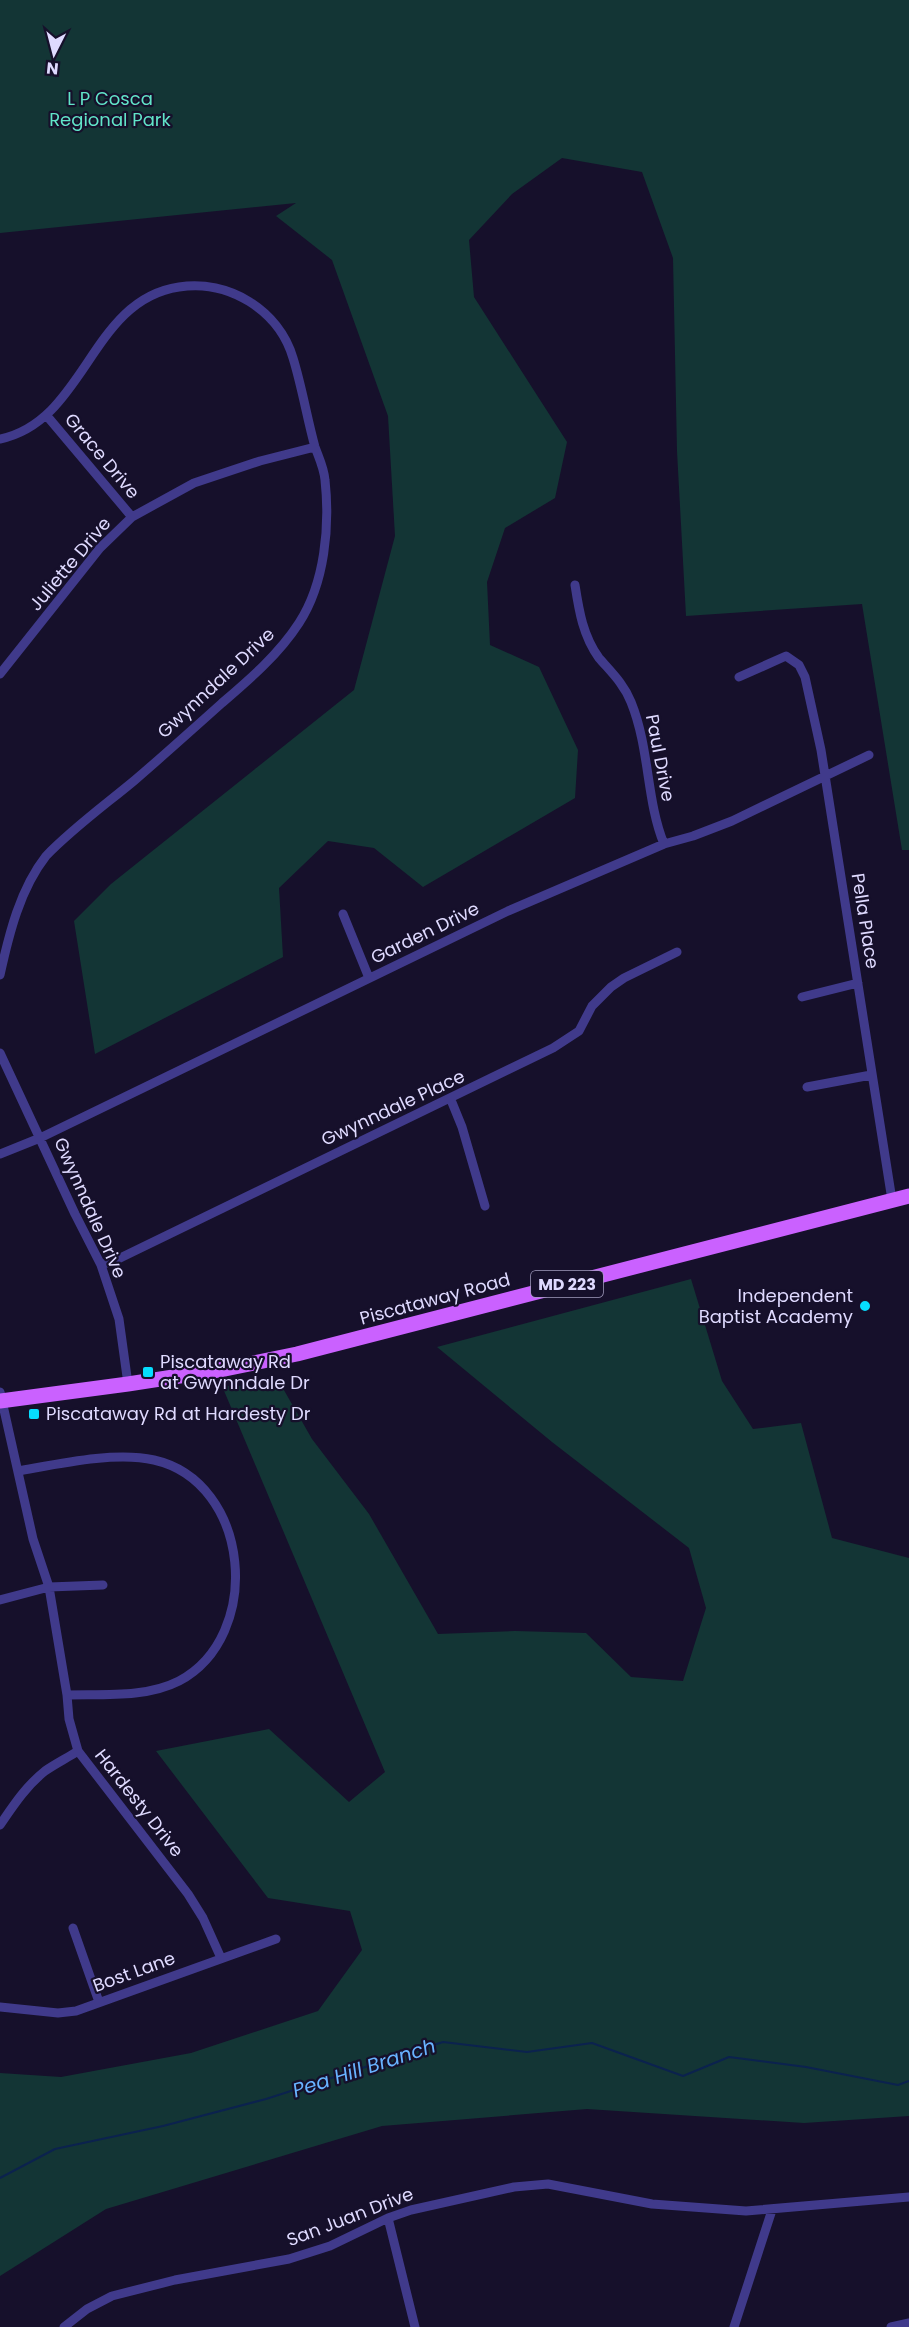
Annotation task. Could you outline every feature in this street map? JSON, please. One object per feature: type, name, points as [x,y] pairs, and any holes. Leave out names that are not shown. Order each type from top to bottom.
[{"type":"main road","name":"Piscataway Road","points":[[1,1398],[128,1384],[225,1369],[297,1354],[909,1196]]},
{"type":"street","name":"Gwynndale Drive","points":[[0,440],[23,431],[47,416],[64,398],[110,331],[139,301],[158,292],[180,286],[208,287],[233,293],[246,299],[278,326],[292,354],[325,478],[326,524],[318,577],[300,622],[250,679],[46,856],[36,868],[14,920],[0,975]]},
{"type":"street","name":"Grace Drive","points":[[47,416],[132,517]]},
{"type":"street","name":"Juliette Drive","points":[[0,674],[100,548],[132,517],[194,483],[260,461],[315,447]]},
{"type":"street","name":"Paul Drive","points":[[575,585],[578,609],[586,634],[600,658],[624,687],[636,715],[645,747],[654,813],[664,844]]},
{"type":"street","name":"Pella Place","points":[[739,677],[786,656],[799,665],[805,677],[825,777],[892,1200]]},
{"type":"street","name":"Garden Drive","points":[[0,1154],[40,1138],[508,911],[664,844],[714,829],[869,755]]},
{"type":"street","points":[[343,914],[369,978]]},
{"type":"street","name":"Gwynndale Place","points":[[101,1265],[116,1260],[522,1065],[579,1031],[592,1006],[611,987],[624,978],[677,952]]},
{"type":"street","points":[[802,997],[858,983]]},
{"type":"street","name":"Gwynndale Drive","points":[[0,1053],[101,1265],[119,1319],[128,1384]]},
{"type":"street","points":[[807,1087],[871,1075]]},
{"type":"street","points":[[451,1100],[462,1127],[485,1206]]},
{"type":"street","name":"Hardesty Drive","points":[[1,1398],[33,1539],[49,1587],[69,1719],[78,1751],[193,1901],[204,1918],[221,1958]]},
{"type":"street","points":[[18,1471],[128,1456],[156,1460],[173,1467],[202,1489],[220,1510],[231,1540],[236,1583],[231,1614],[217,1645],[202,1665],[179,1681],[136,1693],[67,1695]]},
{"type":"street","points":[[0,1600],[49,1587],[103,1585]]},
{"type":"street","points":[[0,1825],[27,1788],[47,1770],[78,1751]]},
{"type":"street","points":[[73,1928],[99,2002]]},
{"type":"street","name":"Bost Lane","points":[[0,2007],[67,2013],[276,1939]]},
{"type":"street","name":"San Juan Drive","points":[[64,2327],[87,2309],[111,2296],[165,2282],[289,2259],[330,2246],[388,2218],[434,2204],[538,2184],[652,2204],[746,2211],[909,2197]]},
{"type":"street","points":[[734,2327],[772,2210]]},
{"type":"street","points":[[388,2218],[415,2327]]},
{"type":"street","points":[[891,2327],[909,2323]]},
{"type":"green space","name":"L P Cosca Regional Park","points":[[0,0],[909,0],[909,850],[902,850],[862,604],[686,616],[677,451],[673,258],[642,172],[562,158],[512,194],[469,240],[474,297],[567,442],[555,498],[505,528],[487,582],[490,645],[539,667],[578,750],[575,798],[423,887],[374,848],[328,841],[279,888],[283,957],[95,1054],[74,921],[111,884],[354,690],[395,536],[388,416],[332,260],[276,216],[296,203],[0,233]]},
{"type":"green space","points":[[691,1279],[722,1381],[753,1429],[801,1423],[832,1538],[909,1558],[909,2116],[804,2123],[587,2109],[382,2126],[106,2209],[0,2276],[0,2073],[61,2077],[191,2053],[318,2011],[362,1950],[350,1911],[268,1898],[156,1751],[269,1729],[349,1802],[385,1772],[222,1386],[281,1385],[312,1439],[369,1514],[438,1634],[515,1631],[586,1633],[631,1677],[683,1681],[706,1608],[689,1548],[552,1442],[437,1347]]},
{"type":"waterway","name":"Pea Hill Branch","points":[[0,2178],[55,2149],[163,2126],[266,2099],[443,2042],[527,2052],[592,2043],[683,2076],[729,2057],[806,2067],[898,2085],[909,2081]]},
{"type":"place","name":"Independent Baptist Academy","points":[[865,1306]]},
{"type":"place","name":"Piscataway Rd at Gwynndale Dr","points":[[148,1372]]},
{"type":"place","name":"Piscataway Rd at Hardesty Dr","points":[[34,1414]]}]
